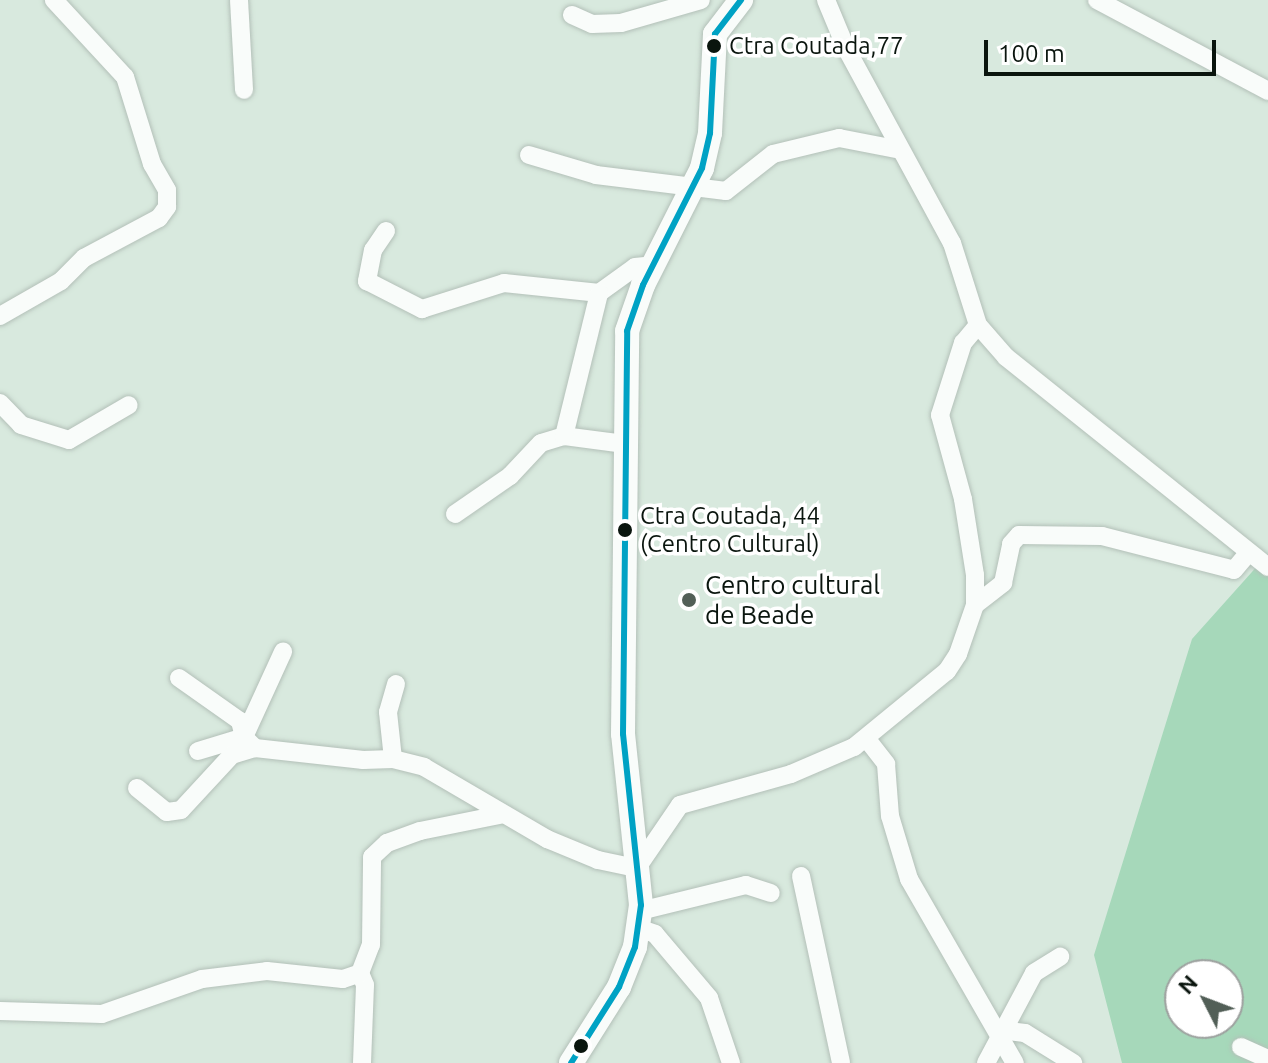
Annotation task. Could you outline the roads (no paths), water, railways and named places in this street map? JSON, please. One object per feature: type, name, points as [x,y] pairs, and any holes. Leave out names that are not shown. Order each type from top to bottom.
[{"type":"street","points":[[0,316],[61,281],[84,258],[159,218],[167,207],[167,190],[152,164],[125,77],[54,0]]},
{"type":"street","points":[[239,0],[244,90]]},
{"type":"street","points":[[572,15],[592,24],[621,23],[701,0]]},
{"type":"street","points":[[571,1063],[619,987],[639,920],[637,868],[623,734],[627,331],[653,265],[693,188],[710,133],[715,34],[741,0]]},
{"type":"street","points":[[826,0],[901,150],[952,243],[978,325],[1006,357],[1268,567]]},
{"type":"street","points":[[1097,0],[1268,91]]},
{"type":"street","points":[[529,155],[596,175],[726,191],[773,154],[839,138],[901,150]]},
{"type":"street","points":[[386,231],[373,250],[367,281],[422,309],[504,283],[599,293]]},
{"type":"street","points":[[564,436],[599,293],[635,267],[653,265]]},
{"type":"street","points":[[637,868],[675,810],[688,800],[791,774],[866,738],[947,671],[967,636],[975,605],[963,499],[940,415],[963,343],[978,325]]},
{"type":"street","points":[[0,403],[21,425],[69,440],[129,405]]},
{"type":"street","points":[[455,514],[510,476],[541,443],[564,436],[625,444]]},
{"type":"street","points":[[975,605],[1003,583],[1011,544],[1019,535],[1102,536],[1234,570],[1249,552]]},
{"type":"street","points":[[137,788],[167,812],[181,810],[232,755],[250,742],[283,652]]},
{"type":"street","points":[[179,678],[240,721],[250,742]]},
{"type":"street","points":[[393,759],[388,712],[396,684]]},
{"type":"street","points":[[866,738],[886,764],[890,816],[909,879],[1000,1030],[1015,1063]]},
{"type":"street","points":[[198,751],[250,742],[393,759],[424,767],[499,815],[583,855],[637,868]]},
{"type":"street","points":[[362,1063],[365,985],[360,973],[371,945],[372,857],[387,843],[420,831],[499,815]]},
{"type":"street","points":[[801,876],[841,1063]]},
{"type":"street","points":[[639,920],[746,885],[771,893]]},
{"type":"street","points":[[639,920],[655,934],[709,998],[731,1063]]},
{"type":"street","points":[[986,1063],[1000,1030],[1034,973],[1060,957]]},
{"type":"street","points":[[0,1011],[102,1014],[202,979],[267,971],[343,979],[360,973]]},
{"type":"street","points":[[1000,1030],[1025,1033],[1073,1063]]},
{"type":"street","points":[[1241,1047],[1268,1059]]},
{"type":"place","name":"Ctra Coutada,77","points":[[714,46]]},
{"type":"place","name":"Ctra Coutada, 44 (Centro Cultural)","points":[[625,530]]},
{"type":"place","name":"Centro cultural de Beade","points":[[689,600]]}]
